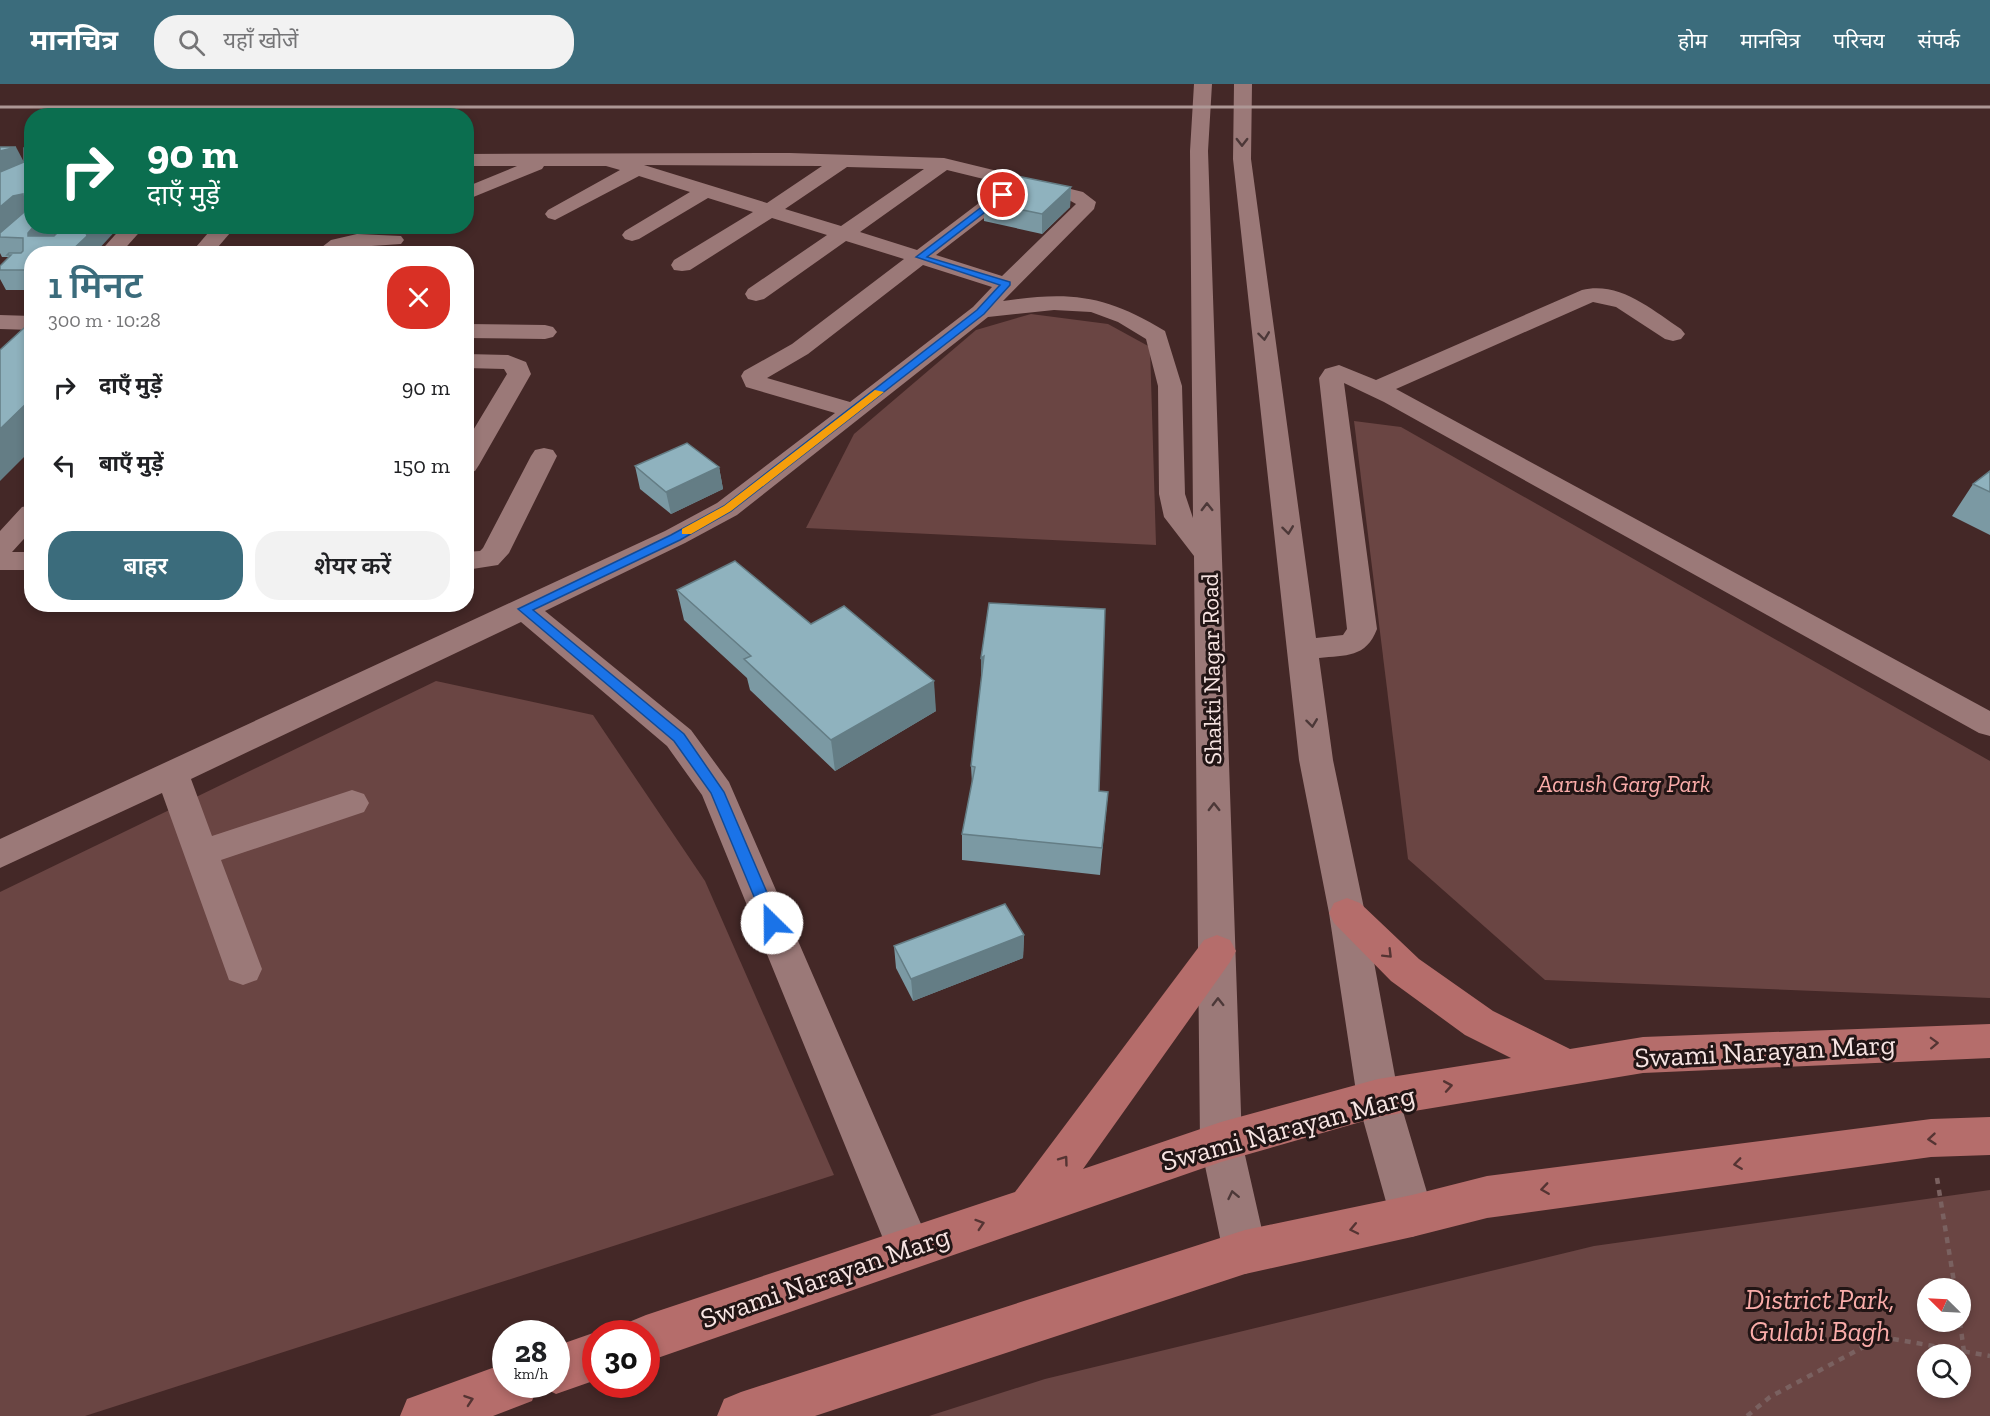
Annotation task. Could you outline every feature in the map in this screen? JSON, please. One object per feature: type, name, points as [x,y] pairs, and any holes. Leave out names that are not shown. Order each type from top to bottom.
[{"type":"main road","points":[[1347,913],[1405,970],[1479,1023],[1565,1066]]},
{"type":"main road","points":[[1030,1207],[1217,951]]},
{"type":"main road","name":"Swami Narayan Marg","points":[[660,1334],[1221,1142],[1378,1098],[1643,1055],[1990,1041]]},
{"type":"main road","points":[[741,1416],[1245,1252],[1412,1216],[1487,1197],[1931,1138],[1990,1136]]},
{"type":"main road","points":[[424,1416],[492,1392]]},
{"type":"street","name":"Shakti Nagar Road","points":[[1203,84],[1199,151],[1221,1142],[1245,1252]]},
{"type":"street","points":[[1243,84],[1242,159],[1316,760],[1347,913],[1378,1098],[1412,1216]]},
{"type":"street","points":[[0,854],[524,609],[675,537],[728,509],[981,312],[1006,284],[1087,205],[1076,196],[944,164],[842,161],[474,160]]},
{"type":"street","points":[[474,191],[548,160]]},
{"type":"street","points":[[607,160],[1006,284]]},
{"type":"street","points":[[682,266],[842,161]]},
{"type":"street","points":[[756,294],[944,164]]},
{"type":"street","points":[[555,214],[637,169]]},
{"type":"street","points":[[854,411],[755,382],[753,376],[800,349],[1019,182]]},
{"type":"street","points":[[632,235],[706,191]]},
{"type":"street","points":[[116,246],[127,234]]},
{"type":"street","points":[[207,246],[219,234]]},
{"type":"street","points":[[333,246],[352,241],[394,240]]},
{"type":"street","points":[[1376,389],[1590,295],[1600,294],[1621,300],[1673,334]]},
{"type":"street","points":[[981,312],[1014,306],[1070,303],[1099,307],[1125,317],[1157,336],[1170,386],[1172,494],[1178,518],[1209,555]]},
{"type":"street","points":[[0,322],[24,323]]},
{"type":"street","points":[[474,331],[545,332]]},
{"type":"street","points":[[474,361],[508,362],[518,367],[519,374],[474,451]]},
{"type":"street","points":[[1303,650],[1351,644],[1361,634],[1333,374],[1347,374],[1990,725]]},
{"type":"street","points":[[474,560],[488,559],[495,553],[544,456]]},
{"type":"street","points":[[0,548],[24,522]]},
{"type":"street","points":[[0,561],[24,561]]},
{"type":"street","points":[[524,609],[679,738],[717,792],[909,1247]]},
{"type":"street","points":[[172,774],[243,969]]},
{"type":"street","points":[[201,853],[352,802]]},
{"type":"path","points":[[1931,1138],[1953,1278]]},
{"type":"path","points":[[1747,1416],[1770,1397],[1882,1337],[1921,1344]]},
{"type":"path","points":[[1971,1353],[1990,1356]]},
{"type":"green space","points":[[1031,314],[1108,324],[1150,347],[1156,545],[806,528],[854,434],[976,330]]},
{"type":"green space","name":"Aarush Garg Park","points":[[1354,421],[1401,427],[1990,761],[1990,998],[1545,980],[1408,859]]},
{"type":"green space","points":[[436,681],[593,715],[705,881],[834,1175],[85,1416],[0,1416],[0,892]]},
{"type":"green space","name":"District Park, Gulabi Bagh","points":[[1990,1190],[1990,1416],[929,1416],[1045,1379],[1594,1246]]},
{"type":"building","points":[[0,147],[16,147],[0,151]]},
{"type":"building","points":[[24,162],[24,204],[23,194],[13,196],[0,207],[0,172]]},
{"type":"building","points":[[1017,176],[1071,187],[1042,214],[984,202]]},
{"type":"building","points":[[24,212],[24,234],[28,236],[86,234],[87,236],[76,246],[24,246],[24,270],[0,270],[0,266],[11,255],[7,255],[9,253],[23,251],[23,238],[0,237],[0,233]]},
{"type":"building","points":[[24,328],[24,406],[0,429],[0,350]]},
{"type":"building","points":[[687,443],[719,467],[666,492],[635,466]]},
{"type":"building","points":[[1990,471],[1990,492],[1973,484]]},
{"type":"building","points":[[735,561],[811,624],[844,606],[934,681],[831,740],[744,659],[751,656],[677,590]]},
{"type":"building","points":[[989,603],[1105,609],[1099,791],[1108,792],[1102,848],[962,834],[975,767],[971,766],[984,656],[981,658]]},
{"type":"building","points":[[1005,904],[1024,935],[911,979],[894,946]]},
{"type":"railway","points":[[0,107],[1990,107]]},
{"type":"slow traffic","points":[[687,531],[728,509],[879,392]]},
{"type":"route","points":[[772,923],[717,792],[679,738],[524,609],[675,537],[728,509],[981,312],[1006,284],[921,257],[1003,195]]}]
